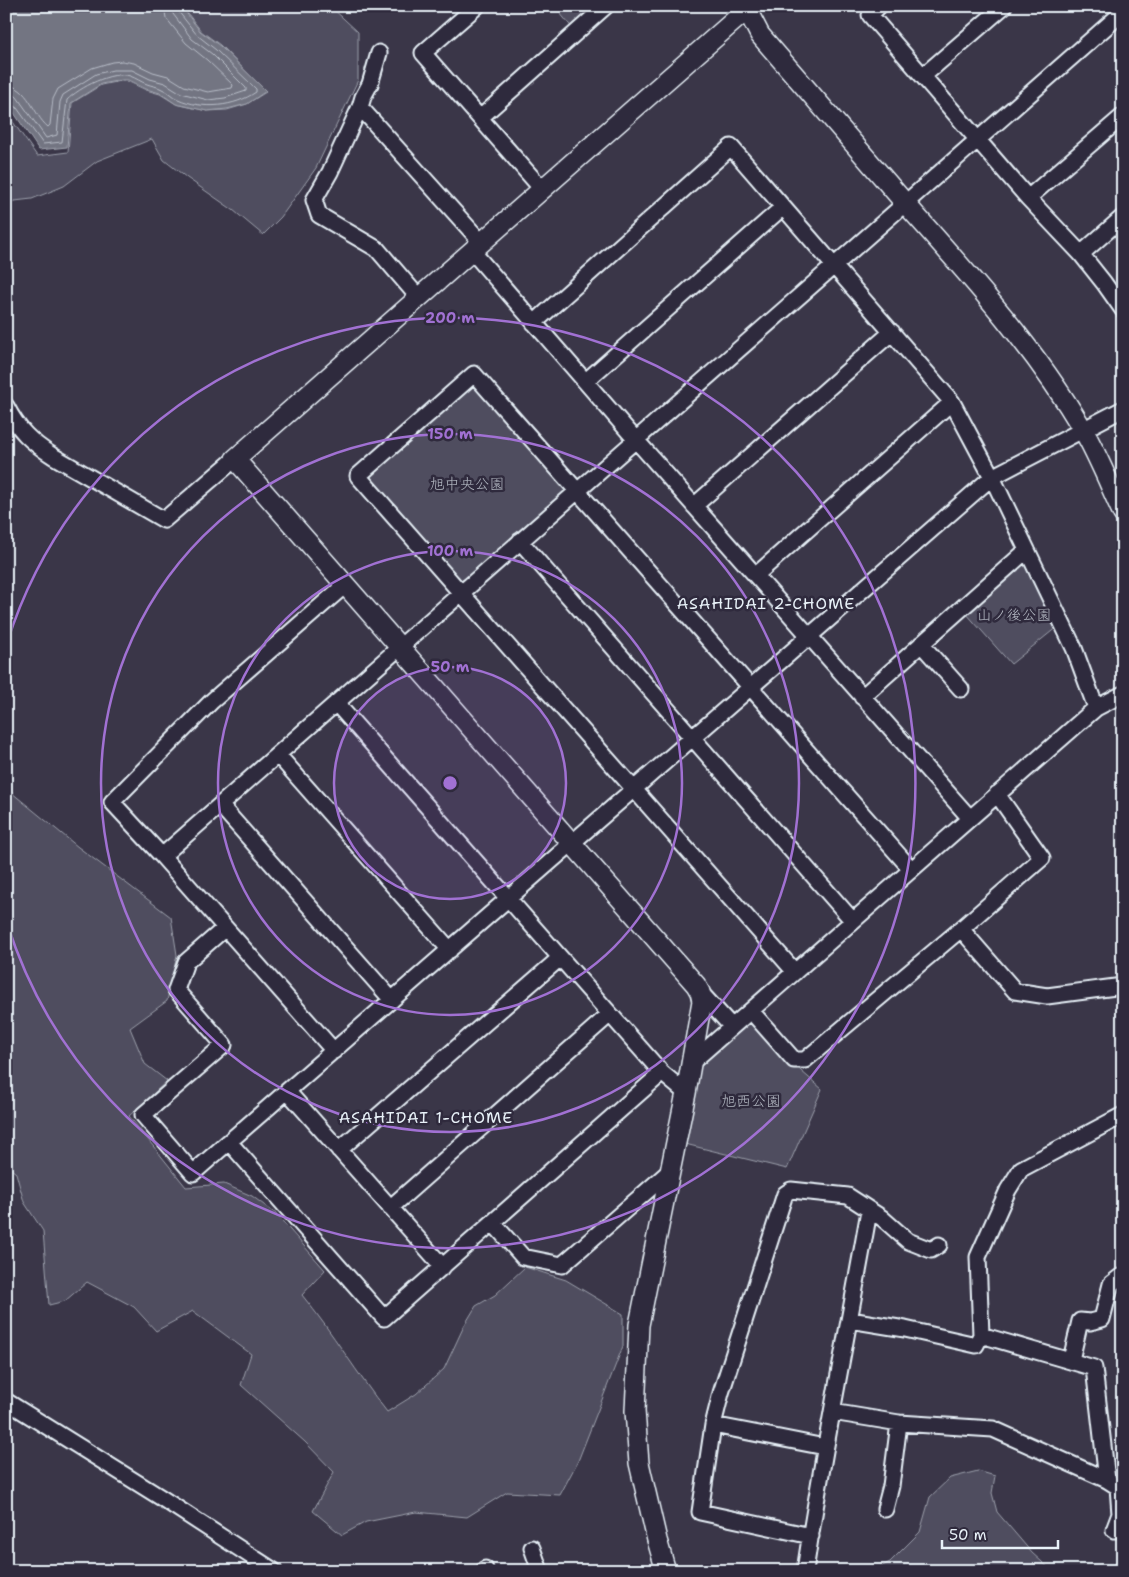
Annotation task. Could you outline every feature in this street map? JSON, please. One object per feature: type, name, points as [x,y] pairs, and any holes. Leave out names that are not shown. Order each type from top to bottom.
[{"type":"street","points":[[477,6],[423,53],[542,189]]},
{"type":"street","points":[[480,118],[606,6]]},
{"type":"street","points":[[880,6],[870,15],[1028,198],[1081,254],[1123,310]]},
{"type":"street","points":[[923,76],[1004,6]]},
{"type":"street","points":[[6,406],[21,431],[37,446],[164,520],[419,298],[748,7],[760,35],[1004,316],[1035,356],[1083,429],[1123,514]]},
{"type":"street","points":[[162,856],[1123,12]]},
{"type":"street","points":[[379,53],[370,84],[360,107],[330,172],[314,200],[319,215],[377,249],[419,298]]},
{"type":"street","points":[[360,107],[477,246],[534,323],[969,817]]},
{"type":"street","points":[[1028,198],[1123,116]]},
{"type":"street","points":[[534,323],[731,147],[952,402],[992,477],[1074,648],[1096,708]]},
{"type":"street","points":[[586,381],[783,207]]},
{"type":"street","points":[[1081,254],[1123,217]]},
{"type":"street","points":[[694,506],[892,332]]},
{"type":"street","points":[[794,972],[358,476],[474,374],[911,869]]},
{"type":"street","points":[[756,575],[952,402]]},
{"type":"street","points":[[225,928],[186,962],[176,990],[224,1045],[143,1115],[193,1173],[992,477],[1123,408]]},
{"type":"street","points":[[235,459],[732,1027]]},
{"type":"street","points":[[520,541],[853,921]]},
{"type":"street","points":[[862,697],[1027,550]]},
{"type":"street","points":[[334,1051],[112,802],[212,701],[345,586]]},
{"type":"street","points":[[921,644],[960,690]]},
{"type":"street","points":[[692,1062],[969,817],[1096,708],[1123,694]]},
{"type":"street","points":[[336,703],[662,1073],[686,1093]]},
{"type":"street","points":[[278,755],[450,950]]},
{"type":"street","points":[[750,1011],[794,1060],[805,1060],[1042,858],[997,794]]},
{"type":"street","points":[[220,805],[392,1000]]},
{"type":"street","points":[[961,929],[1015,991],[1047,996],[1123,986]]},
{"type":"street","points":[[339,1150],[560,958]]},
{"type":"street","points":[[666,1571],[639,1463],[635,1411],[639,1325],[692,1062],[702,1001],[700,992]]},
{"type":"street","points":[[390,1208],[610,1014]]},
{"type":"street","points":[[229,1142],[384,1318],[662,1073]]},
{"type":"street","points":[[288,1092],[443,1267]]},
{"type":"street","points":[[850,1320],[905,1329],[976,1345],[981,1335],[978,1256],[1008,1190],[1021,1169],[1123,1114]]},
{"type":"street","points":[[493,1222],[523,1257],[562,1265],[670,1171]]},
{"type":"street","points":[[810,1536],[700,1512],[721,1393],[785,1194],[792,1190],[848,1196],[882,1218],[908,1241],[931,1250],[939,1245]]},
{"type":"street","points":[[805,1571],[825,1447],[869,1210]]},
{"type":"street","points":[[1071,1360],[1080,1321],[1090,1322],[1102,1319],[1111,1284],[1120,1277],[1123,1278]]},
{"type":"street","points":[[981,1335],[1094,1368],[1107,1480]]},
{"type":"street","points":[[6,1401],[274,1571]]},
{"type":"street","points":[[832,1412],[899,1423],[993,1429],[1107,1480],[1118,1487],[1120,1514],[1114,1530]]},
{"type":"street","points":[[885,1509],[891,1486],[899,1423]]},
{"type":"street","points":[[714,1425],[825,1447]]},
{"type":"street","points":[[532,1548],[540,1571]]},
{"type":"green space","points":[[182,6],[330,6],[358,32],[358,80],[316,168],[281,217],[263,235],[233,210],[164,160],[152,139],[97,161],[64,186],[32,199],[6,202],[6,112],[37,156],[68,152],[72,103],[101,85],[127,81],[160,94],[176,104],[207,111],[227,110],[247,104],[266,92],[220,45],[201,31]]},
{"type":"green space","points":[[554,6],[601,6],[574,30]]},
{"type":"green space","name":"旭中央公園","points":[[474,382],[562,484],[565,491],[516,536],[464,579],[459,581],[372,483],[368,475]]},
{"type":"green space","name":"山ノ後公園","points":[[1024,558],[1057,627],[1011,664],[966,613]]},
{"type":"green space","points":[[6,788],[78,847],[171,917],[177,955],[167,1001],[130,1028],[145,1064],[167,1081],[129,1116],[186,1187],[224,1184],[252,1196],[276,1214],[325,1270],[302,1295],[387,1412],[416,1394],[444,1369],[464,1326],[476,1306],[495,1295],[525,1267],[566,1280],[623,1314],[623,1346],[578,1461],[560,1495],[507,1492],[467,1517],[416,1512],[366,1522],[342,1535],[313,1511],[334,1472],[305,1442],[241,1385],[251,1354],[193,1311],[156,1331],[134,1307],[87,1282],[65,1301],[49,1305],[43,1231],[24,1202],[16,1173],[6,1165]]},
{"type":"green space","name":"旭西公園","points":[[754,1018],[801,1071],[822,1089],[787,1169],[685,1144],[698,1070],[715,1051]]},
{"type":"green space","points":[[978,1471],[995,1476],[992,1493],[997,1512],[1032,1553],[1052,1571],[873,1571],[890,1562],[920,1532],[930,1497],[950,1478]]},
{"type":"green space","points":[[1123,1547],[1123,1571],[1112,1571]]},
{"type":"water","points":[[6,6],[181,6],[200,31],[220,46],[266,91],[247,104],[207,111],[176,104],[160,93],[146,89],[128,80],[101,84],[71,103],[67,147],[39,150],[6,101]]},
{"type":"district","name":"ASAHIDAI 2-CHOME","points":[[766,603]]},
{"type":"district","name":"ASAHIDAI 1-CHOME","points":[[426,1117]]}]
